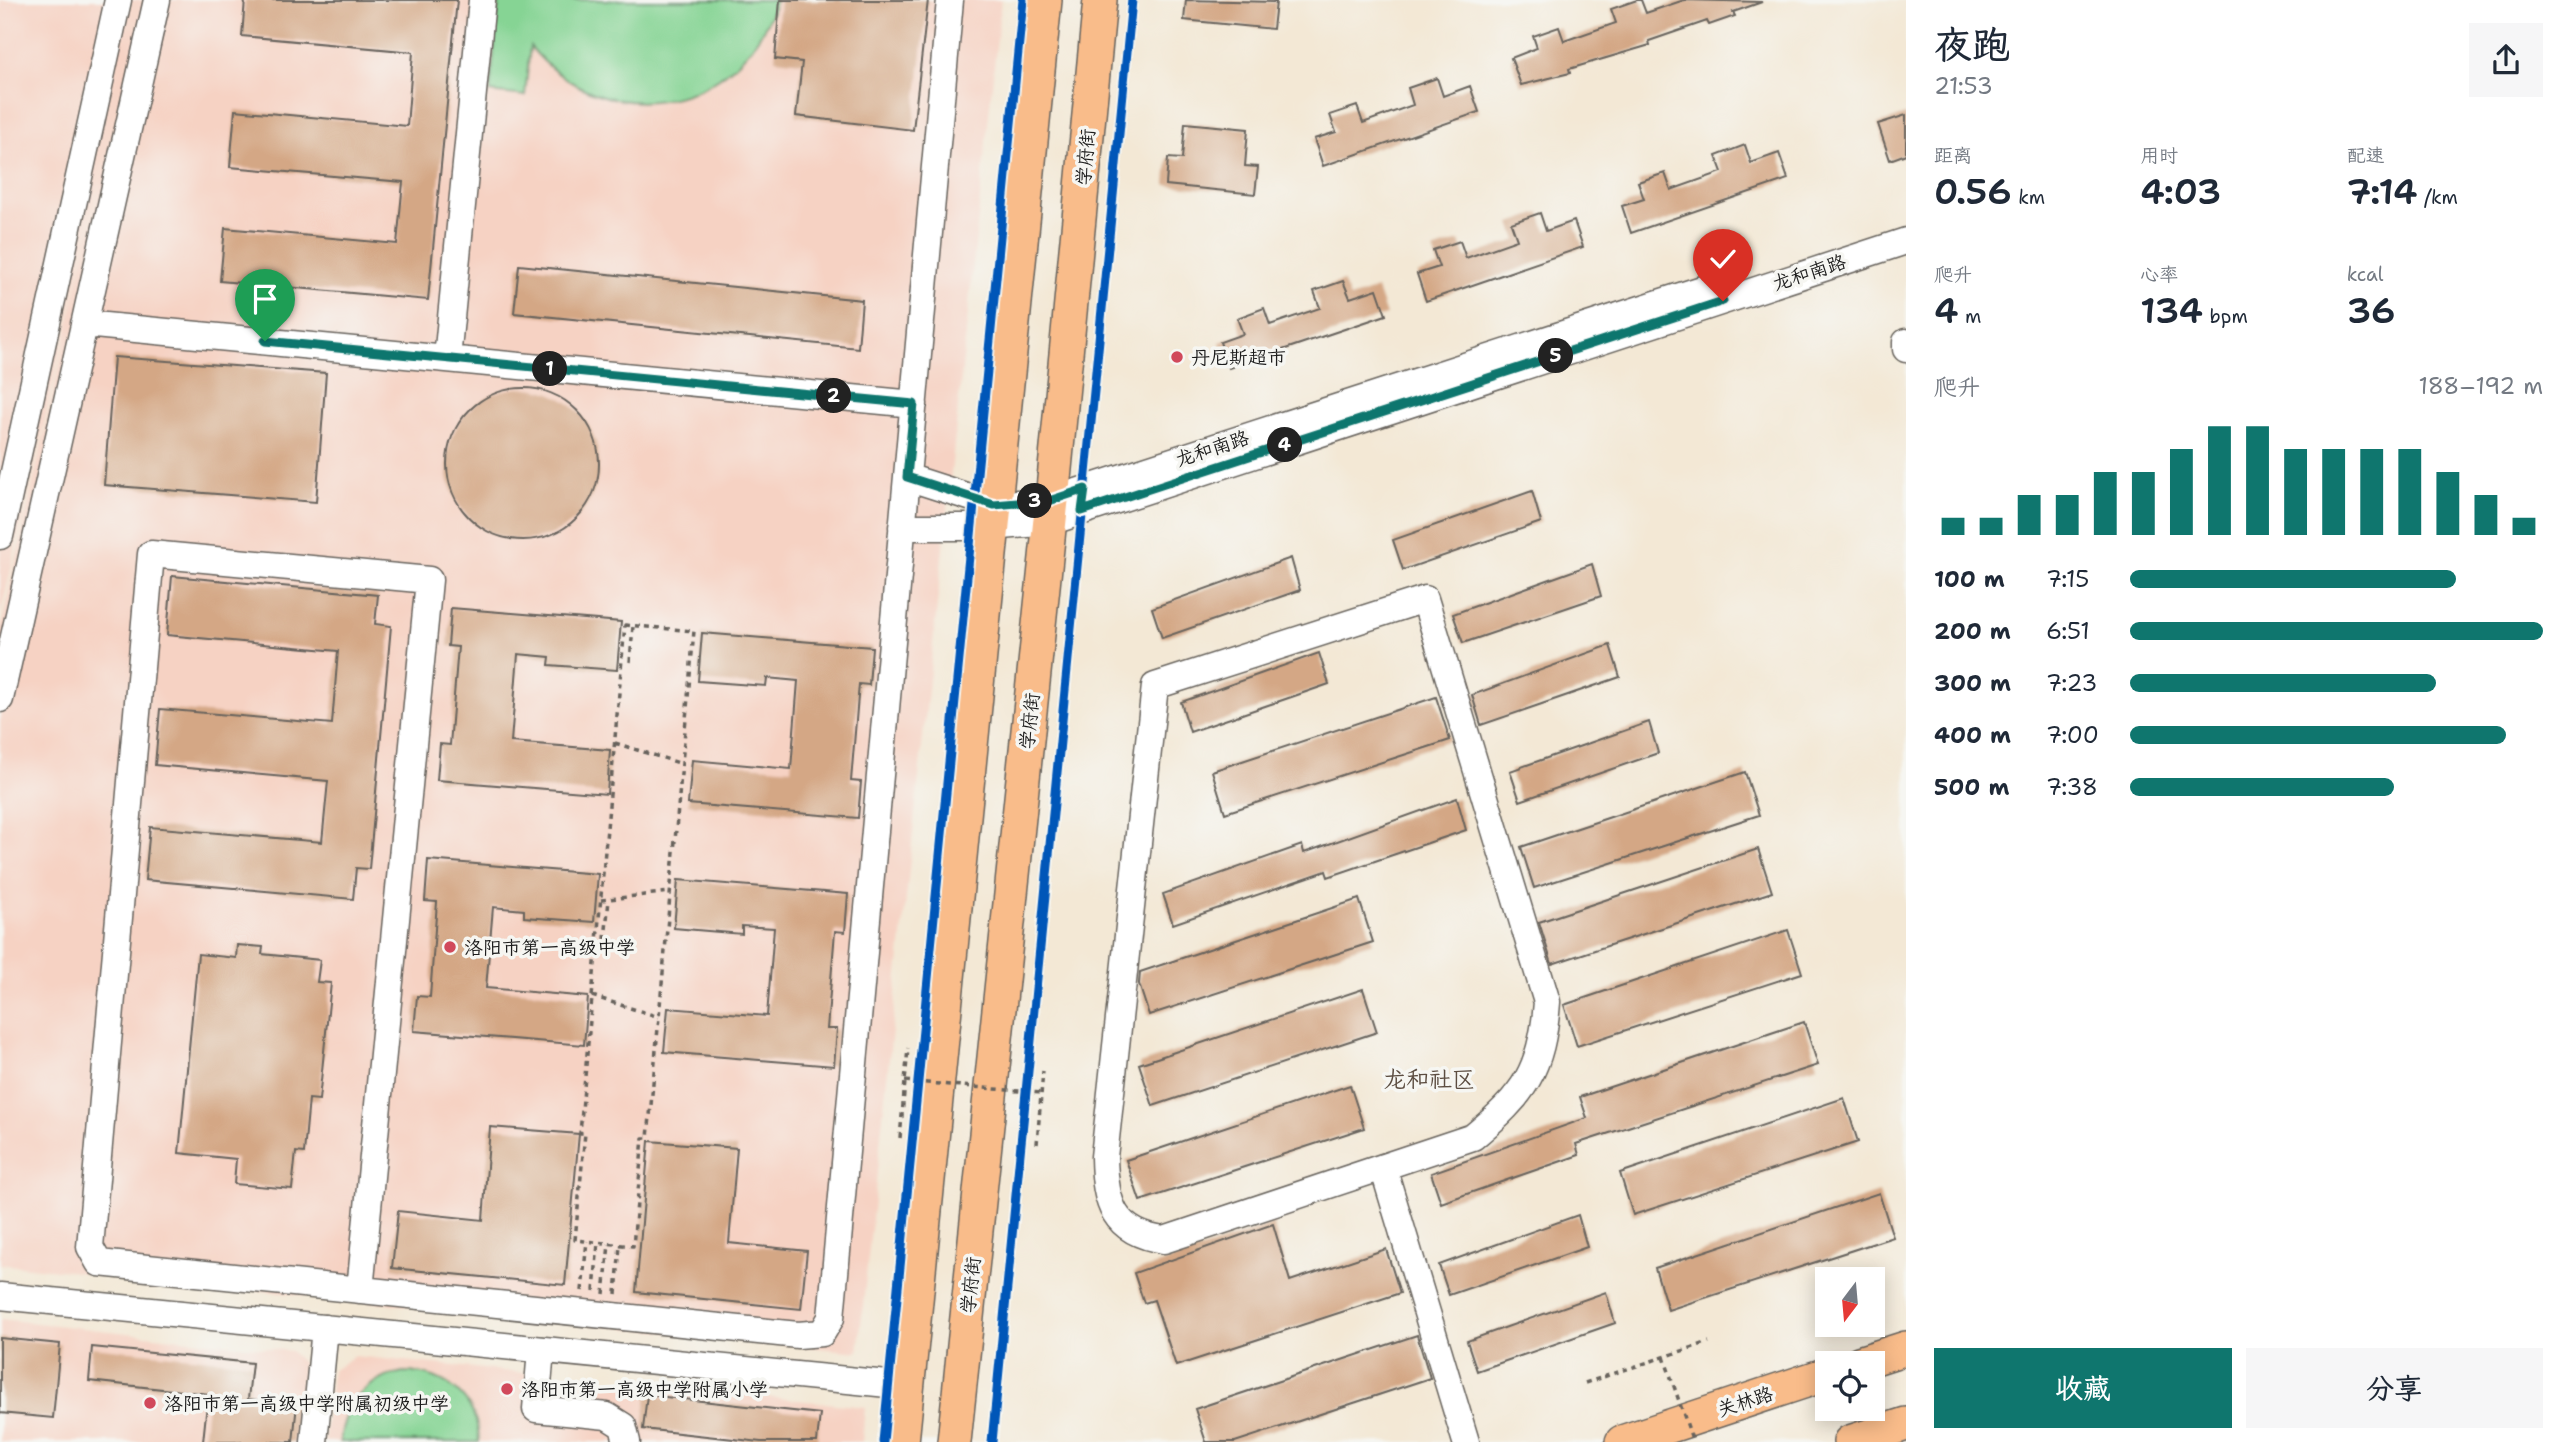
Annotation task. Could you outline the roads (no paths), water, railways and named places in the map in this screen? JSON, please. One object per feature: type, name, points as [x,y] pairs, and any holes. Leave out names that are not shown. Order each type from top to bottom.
[{"type":"main road","points":[[902,1442],[1045,0]]},
{"type":"main road","name":"学府街","points":[[954,1442],[1051,511],[1100,0]]},
{"type":"main road","points":[[1885,1355],[1906,1348]]},
{"type":"main road","name":"关林路","points":[[1622,1442],[1815,1378]]},
{"type":"main road","points":[[1850,1442],[1906,1423]]},
{"type":"street","points":[[0,536],[118,0]]},
{"type":"street","points":[[0,699],[157,0]]},
{"type":"street","points":[[447,359],[482,0]]},
{"type":"street","points":[[360,1290],[429,580],[151,554],[90,1247],[99,1263],[360,1290],[798,1335],[821,1333],[831,1318],[950,0]]},
{"type":"street","name":"龙和南路","points":[[1051,511],[1906,222]]},
{"type":"street","name":"龙和南路","points":[[902,527],[1051,511],[1906,241]]},
{"type":"street","points":[[84,324],[914,404]]},
{"type":"street","points":[[1906,341],[1906,349]]},
{"type":"street","points":[[907,477],[993,516]]},
{"type":"street","points":[[1425,599],[1547,1002],[1544,1042],[1527,1082],[1503,1113],[1473,1137],[1383,1167],[1164,1240],[1139,1237],[1116,1217],[1105,1191],[1104,1157],[1155,686],[1425,599]]},
{"type":"street","points":[[1383,1167],[1466,1442]]},
{"type":"street","points":[[0,1296],[908,1386]]},
{"type":"street","points":[[314,1442],[325,1328]]},
{"type":"street","points":[[541,1350],[536,1409],[607,1416],[623,1426],[627,1442]]},
{"type":"place","name":"丹尼斯超市","points":[[1177,357]]},
{"type":"place","name":"洛阳市第一高级中学","points":[[450,947]]},
{"type":"place","name":"洛阳市第一高级中学附属小学","points":[[507,1389]]},
{"type":"place","name":"洛阳市第一高级中学附属初级中学","points":[[150,1403]]},
{"type":"district","name":"龙和社区","points":[[1429,1079]]}]
